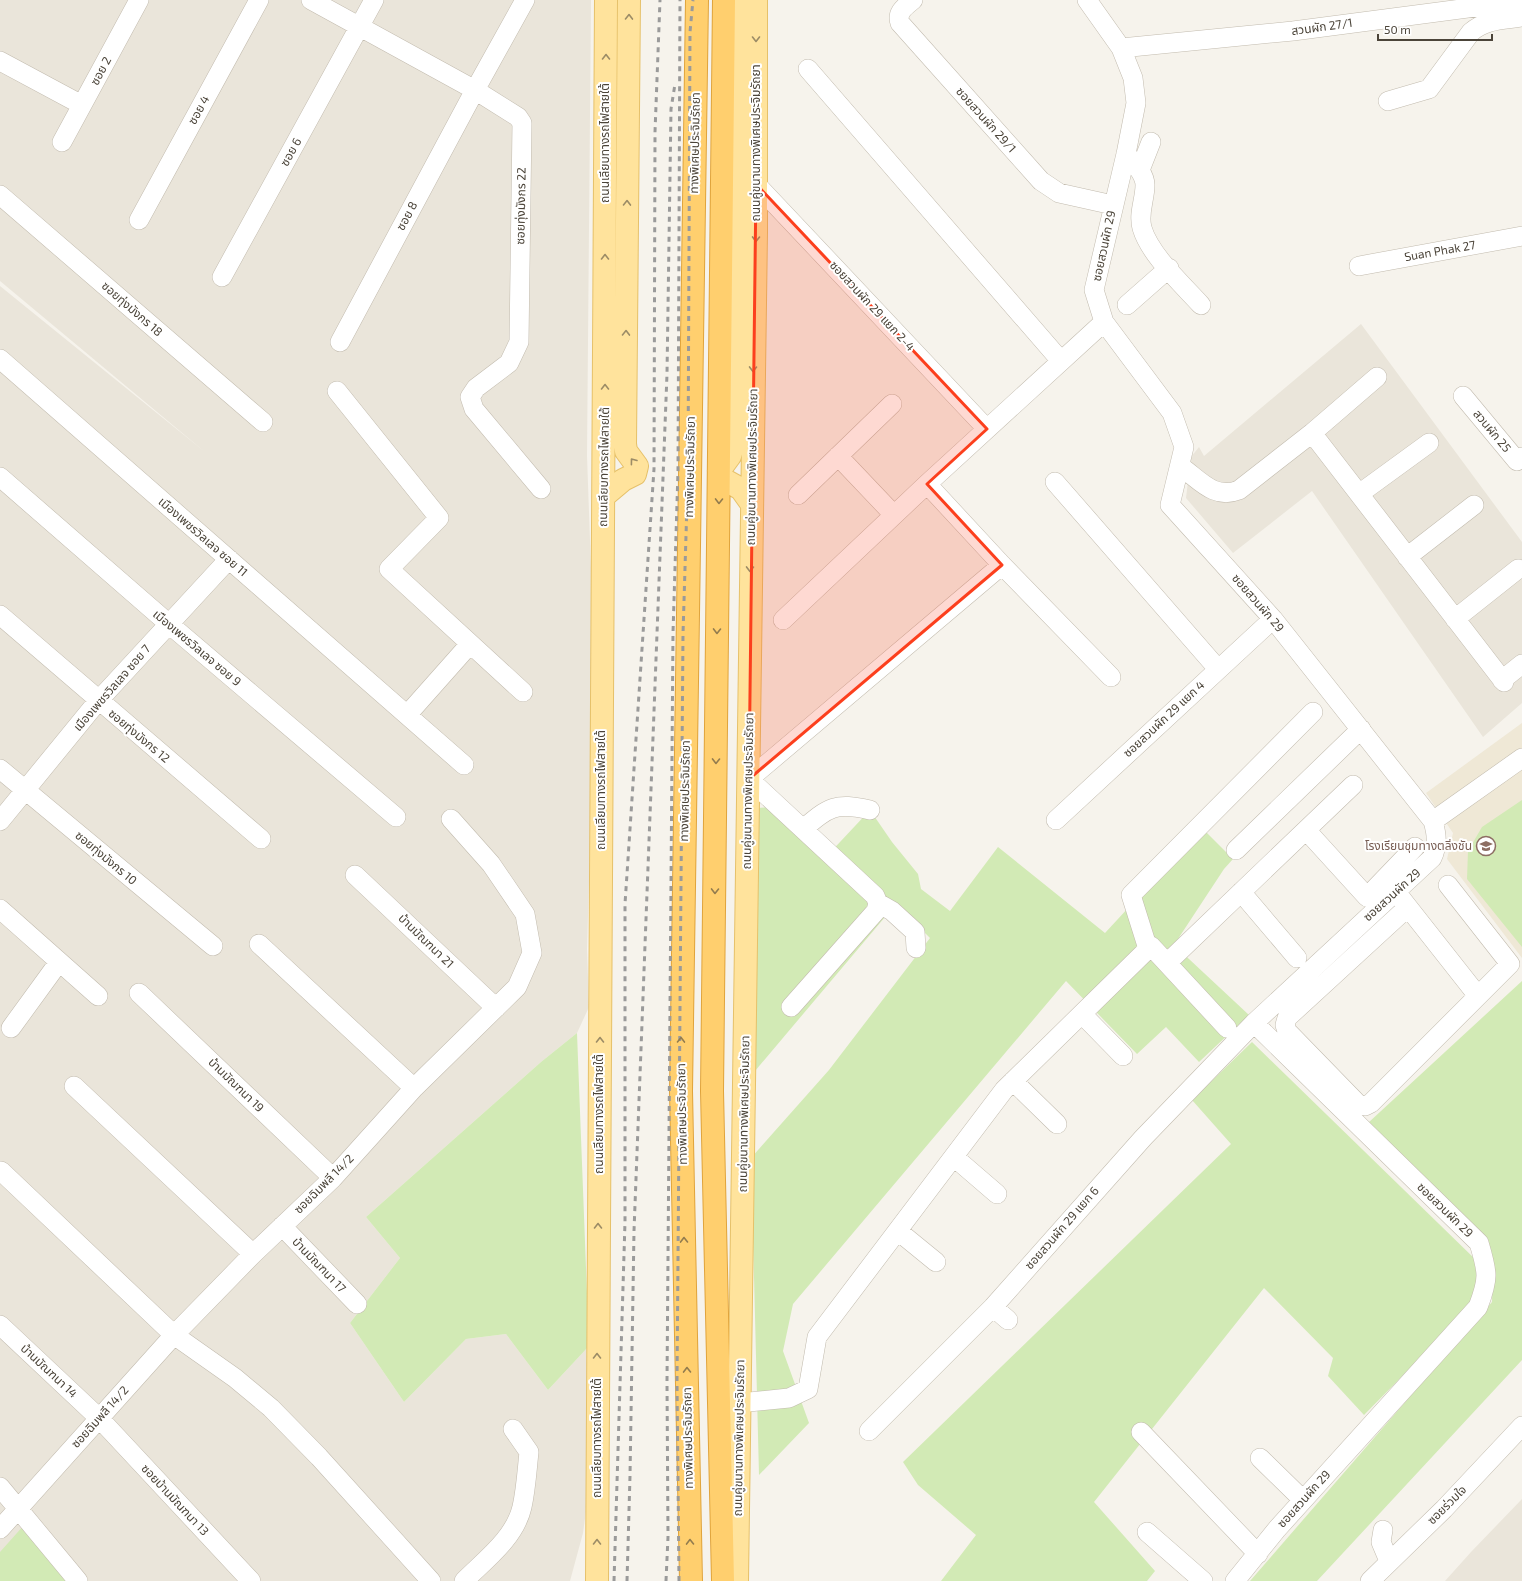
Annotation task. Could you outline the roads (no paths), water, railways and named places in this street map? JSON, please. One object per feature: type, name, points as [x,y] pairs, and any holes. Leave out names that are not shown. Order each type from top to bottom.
[{"type":"highway","name":"ทางพิเศษประจิมรัถยา","points":[[691,1581],[681,1091],[697,0]]},
{"type":"highway","points":[[723,1581],[712,1083],[724,0]]},
{"type":"main road","name":"ถนนเลียบทางรถไฟสายใต้","points":[[597,1581],[606,0]]},
{"type":"main road","points":[[604,496],[623,480],[634,474],[637,466],[626,451],[625,444],[629,0]]},
{"type":"main road","points":[[738,0],[732,449],[728,460],[719,471],[723,480],[741,489],[751,503]]},
{"type":"main road","name":"ถนนคู่ขนานทางพิเศษประจิมรัถยา","points":[[737,1581],[749,779],[751,503],[756,184],[756,0]]},
{"type":"street","name":"ซอย 2","points":[[62,142],[139,0]]},
{"type":"street","name":"ซอย 4","points":[[139,220],[259,0]]},
{"type":"street","name":"ซอยทุ่งมังกร 22","points":[[311,0],[474,90],[518,117],[522,128],[519,342],[510,363],[476,388],[470,397],[474,409],[541,488]]},
{"type":"street","name":"ซอย 6","points":[[222,277],[374,0]]},
{"type":"street","name":"ซอย 8","points":[[340,342],[474,90],[525,0]]},
{"type":"street","name":"ซอยสวนผัก 29/1","points":[[913,0],[900,12],[898,18],[900,23],[1041,181],[1059,193],[1113,205]]},
{"type":"street","name":"ซอยสวนผัก 29","points":[[1087,0],[1121,48],[1133,78],[1136,103],[1126,154],[1094,290],[1104,322],[1172,413],[1184,447],[1170,505],[1273,619],[1433,821],[1437,836],[1436,848],[1432,858],[1254,1023],[1479,1243],[1486,1264],[1487,1284],[1478,1307],[1303,1500],[1235,1581]]},
{"type":"street","name":"สวนผัก 27/1","points":[[1121,48],[1293,31],[1522,1]]},
{"type":"street","points":[[1388,101],[1429,89],[1471,32],[1478,26],[1486,22],[1522,17]]},
{"type":"street","points":[[0,60],[82,105]]},
{"type":"street","points":[[808,69],[1061,361]]},
{"type":"street","points":[[1140,170],[1151,142]]},
{"type":"street","points":[[1126,154],[1140,170],[1146,184],[1141,212],[1142,227],[1150,247],[1201,305]]},
{"type":"street","name":"ซอยสวนผัก 29 แยก 2-4","points":[[756,184],[987,429]]},
{"type":"street","name":"ซอยทุ่งมังกร 18","points":[[0,195],[263,422]]},
{"type":"street","name":"Suan Phak 27","points":[[1359,266],[1522,236]]},
{"type":"street","points":[[1127,305],[1169,268]]},
{"type":"street","points":[[782,620],[927,484],[1104,322]]},
{"type":"street","name":"เมืองเพชรวิลเลจ ซอย 11","points":[[0,359],[464,765]]},
{"type":"street","points":[[1180,466],[1215,492],[1229,494],[1239,490],[1377,378]]},
{"type":"street","points":[[337,391],[439,518],[389,569],[523,692]]},
{"type":"street","name":"สวนผัก 25","points":[[1463,396],[1517,461],[1522,458]]},
{"type":"street","points":[[798,494],[892,404]]},
{"type":"street","points":[[1312,432],[1503,681],[1522,664]]},
{"type":"street","points":[[1359,494],[1429,443]]},
{"type":"street","points":[[838,456],[894,515]]},
{"type":"street","name":"เมืองเพชรวิลเลจ ซอย 9","points":[[0,477],[168,624],[396,817]]},
{"type":"street","points":[[1054,482],[1218,669]]},
{"type":"street","points":[[927,484],[1002,565],[1111,678]]},
{"type":"street","points":[[1407,557],[1474,505]]},
{"type":"street","name":"เมืองเพชรวิลเลจ ซอย 7","points":[[0,821],[98,701],[228,559]]},
{"type":"street","points":[[916,948],[915,932],[892,911],[878,903],[875,896],[749,779],[1002,565]]},
{"type":"street","points":[[1455,619],[1518,570]]},
{"type":"street","name":"ซอยทุ่งมังกร 12","points":[[0,615],[98,701],[261,839]]},
{"type":"street","name":"ซอยสวนผัก 29 แยก 4","points":[[1056,820],[1273,619]]},
{"type":"street","points":[[407,714],[470,644]]},
{"type":"street","points":[[1148,949],[1131,895],[1313,712]]},
{"type":"street","points":[[1236,850],[1361,729]]},
{"type":"street","points":[[1433,821],[1522,758]]},
{"type":"street","name":"ซอยทุ่งมังกร 10","points":[[0,769],[213,946]]},
{"type":"street","points":[[1167,963],[1353,785]]},
{"type":"street","points":[[803,829],[822,813],[838,806],[870,810]]},
{"type":"street","name":"ซอยฉิมพลี 14/2","points":[[0,1529],[174,1335],[253,1254],[333,1178],[414,1088],[517,987],[532,953],[525,914],[491,864],[451,819]]},
{"type":"street","points":[[1306,830],[1367,897],[1415,847]]},
{"type":"street","name":"บ้านมัณฑนา 21","points":[[355,874],[496,1008]]},
{"type":"street","points":[[1408,907],[1287,1018],[1285,1025],[1287,1031],[1360,1104],[1365,1106],[1371,1103],[1510,964],[1448,885]]},
{"type":"street","points":[[1395,891],[1478,996]]},
{"type":"street","points":[[1241,892],[1297,958]]},
{"type":"street","points":[[791,1007],[876,911],[878,903]]},
{"type":"street","points":[[0,909],[98,996]]},
{"type":"street","points":[[260,944],[414,1088]]},
{"type":"street","points":[[739,1403],[789,1398],[808,1390],[817,1337],[1004,1090],[1151,946],[1227,1028]]},
{"type":"street","points":[[11,1028],[59,962]]},
{"type":"street","name":"บ้านมัณฑนา 19","points":[[139,993],[333,1178]]},
{"type":"street","points":[[1082,1014],[1123,1056]]},
{"type":"street","name":"ซอยสวนผัก 29 แยก 6","points":[[869,1431],[993,1307],[1143,1138],[1254,1023]]},
{"type":"street","points":[[1013,1081],[1057,1124]]},
{"type":"street","points":[[74,1086],[253,1254]]},
{"type":"street","points":[[954,1157],[998,1194]]},
{"type":"street","points":[[1,1171],[174,1335],[235,1378],[271,1408],[320,1457],[431,1581]]},
{"type":"street","name":"บ้านมัณฑนา 17","points":[[282,1226],[357,1304]]},
{"type":"street","points":[[898,1231],[936,1262]]},
{"type":"street","points":[[993,1307],[1008,1320]]},
{"type":"street","name":"บ้านมัณฑนา 14","points":[[0,1325],[99,1418]]},
{"type":"street","name":"ซอยบ้านมัณฑนา 13","points":[[99,1418],[250,1581]]},
{"type":"street","name":"ซอยร่วมใจ","points":[[1370,1581],[1444,1509],[1522,1426]]},
{"type":"street","points":[[464,1581],[504,1542],[517,1523],[522,1508],[529,1452],[513,1429]]},
{"type":"street","points":[[1141,1432],[1258,1554]]},
{"type":"street","points":[[1260,1458],[1303,1500]]},
{"type":"street","points":[[0,1487],[78,1581]]},
{"type":"street","points":[[1383,1530],[1381,1542],[1389,1561]]},
{"type":"street","points":[[1147,1532],[1203,1581]]},
{"type":"railway","points":[[614,1581],[625,1222],[625,904],[654,469],[655,132],[660,0]]},
{"type":"railway","points":[[666,1581],[668,1537],[667,1382],[673,633],[678,471],[680,0]]},
{"type":"railway","points":[[679,1581],[677,1382],[683,634],[688,470],[690,32],[693,0]]},
{"type":"railway","points":[[627,1581],[634,1231],[667,374],[671,109],[675,84]]},
{"type":"place","name":"โรงเรียนชุมทางตลิ่งชัน","points":[[1486,846]]}]
